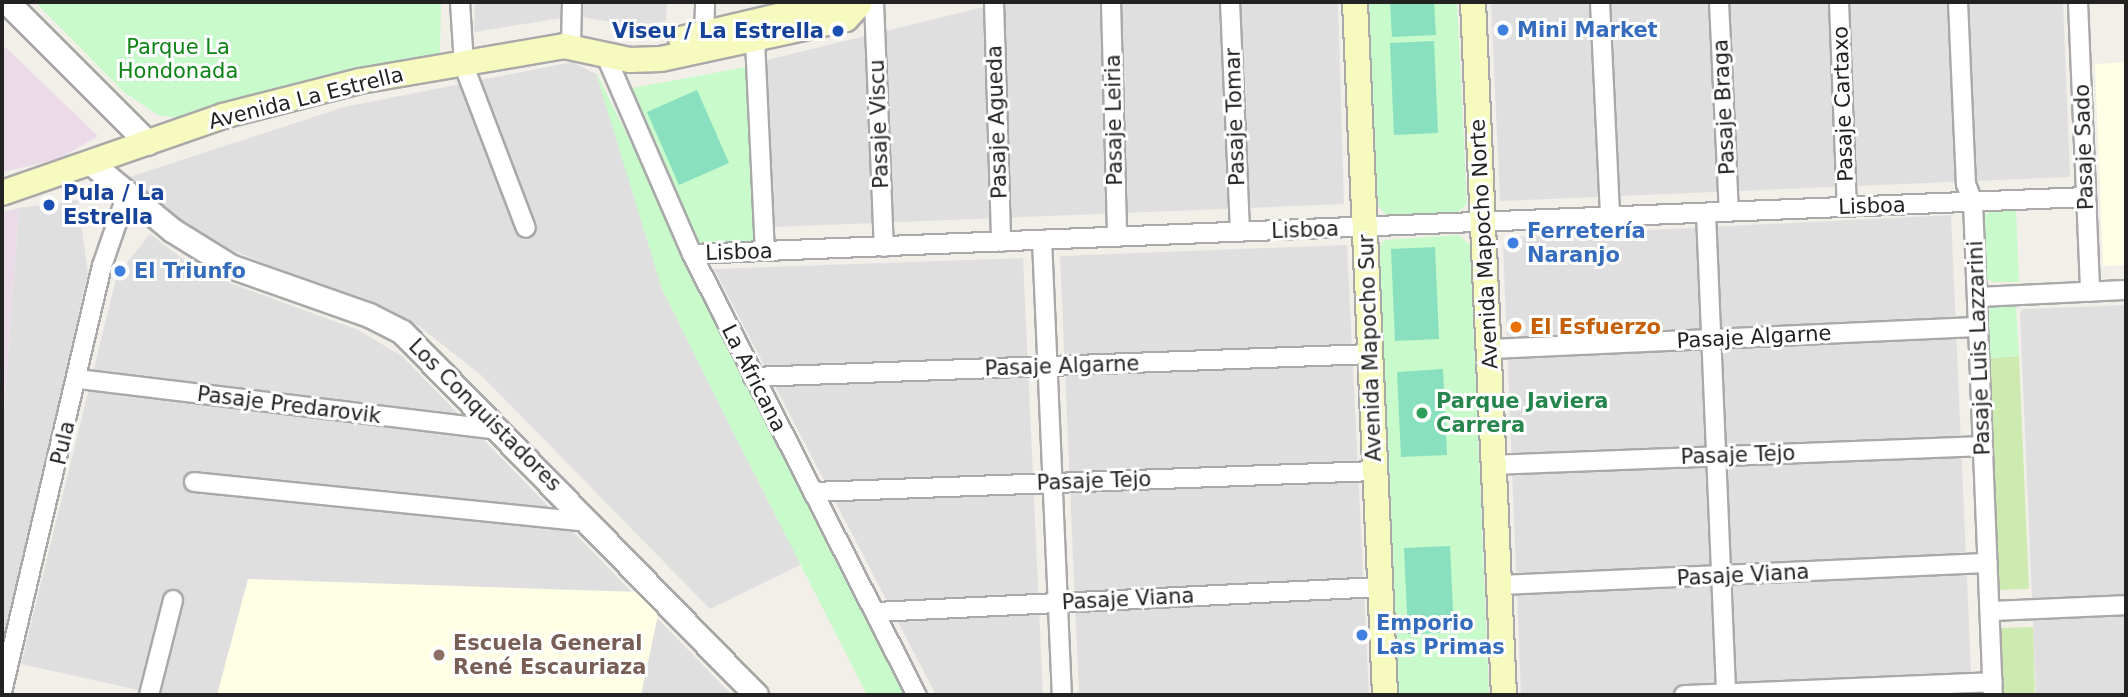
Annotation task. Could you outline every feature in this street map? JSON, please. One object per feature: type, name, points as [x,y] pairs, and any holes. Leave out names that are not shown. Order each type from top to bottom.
[{"type":"main road","name":"Avenida Mapocho Sur","points":[[1355,2],[1385,695]]},
{"type":"main road","name":"Avenida Mapocho Norte","points":[[1473,2],[1504,695]]},
{"type":"main road","name":"Avenida La Estrella","points":[[2,192],[92,164],[223,116],[338,86],[571,46],[630,60],[661,60],[846,19],[846,3],[612,54]]},
{"type":"street","points":[[7,2],[148,143]]},
{"type":"street","points":[[460,2],[464,66],[526,228]]},
{"type":"street","points":[[571,46],[572,2]]},
{"type":"street","points":[[704,35],[705,2]]},
{"type":"street","name":"Pasaje Agueda","points":[[994,2],[1001,242]]},
{"type":"street","name":"Pasaje Leiria","points":[[1111,2],[1117,237]]},
{"type":"street","name":"Pasaje Tomar","points":[[1230,2],[1240,232]]},
{"type":"street","points":[[1600,2],[1610,217]]},
{"type":"street","name":"Pasaje Braga","points":[[1719,2],[1728,212]]},
{"type":"street","name":"Pasaje Cartaxo","points":[[1839,2],[1847,207]]},
{"type":"street","name":"Pasaje Luis Lazzarini","points":[[1958,2],[1966,184],[1973,202],[1993,689]]},
{"type":"street","name":"Pasaje Sado","points":[[2078,2],[2090,292]]},
{"type":"street","name":"Pasaje Viscu","points":[[846,3],[884,247]]},
{"type":"street","points":[[755,41],[765,251]]},
{"type":"street","name":"La Africana","points":[[612,54],[692,254],[917,695]]},
{"type":"street","points":[[122,116],[123,152]]},
{"type":"street","name":"Los Conquistadores","points":[[92,164],[172,230],[230,266],[369,315],[402,332],[501,430],[756,695]]},
{"type":"street","name":"Pula","points":[[2,692],[78,379],[102,266],[128,194]]},
{"type":"street","name":"Lisboa","points":[[692,254],[2086,197]]},
{"type":"street","points":[[1706,213],[1726,694]]},
{"type":"street","points":[[1042,240],[1062,695]]},
{"type":"street","points":[[1977,297],[2126,290]]},
{"type":"street","name":"Pasaje Algarne","points":[[1489,349],[1978,327]]},
{"type":"street","name":"Pasaje Algarne","points":[[753,377],[1371,354]]},
{"type":"street","name":"Pasaje Predarovik","points":[[78,379],[501,430]]},
{"type":"street","name":"Pasaje Tejo","points":[[1493,465],[1983,446]]},
{"type":"street","name":"Pasaje Tejo","points":[[813,492],[1376,471]]},
{"type":"street","points":[[194,482],[590,522]]},
{"type":"street","name":"Pasaje Viana","points":[[1499,585],[1988,564]]},
{"type":"street","name":"Pasaje Viana","points":[[876,612],[1380,587]]},
{"type":"street","points":[[149,695],[173,600]]},
{"type":"street","points":[[1990,611],[2126,605]]},
{"type":"street","points":[[1684,695],[1993,689]]},
{"type":"street","points":[[2,692],[17,695]]},
{"type":"shaded area","points":[[475,2],[667,2],[666,21],[634,26],[575,16],[474,32]]},
{"type":"shaded area","points":[[1004,2],[1338,2],[1344,204],[775,227],[767,60]]},
{"type":"shaded area","points":[[1491,2],[2063,2],[2070,177],[1500,201]]},
{"type":"shaded area","points":[[2,44],[98,136],[59,159],[2,172]]},
{"type":"shaded area","points":[[572,62],[598,75],[665,284],[804,563],[710,609],[482,376],[419,326],[217,244],[171,213],[130,177],[344,107]]},
{"type":"shaded area","points":[[2126,62],[2126,265],[2103,266],[2095,64]]},
{"type":"shaded area","points":[[78,200],[88,273],[2,650],[2,437],[19,208]]},
{"type":"shaded area","points":[[19,208],[2,437],[2,212]]},
{"type":"shaded area","points":[[1951,215],[1972,695],[1521,695],[1503,243],[1510,237]]},
{"type":"shaded area","points":[[150,234],[200,272],[358,330],[402,356],[732,695],[161,695],[21,664],[117,275]]},
{"type":"shaded area","points":[[1347,245],[1369,695],[1079,695],[1060,256]]},
{"type":"shaded area","points":[[1023,258],[1043,695],[936,695],[714,269]]},
{"type":"shaded area","points":[[2126,305],[2126,695],[2036,695],[2020,314],[2023,309]]},
{"type":"shaded area","name":"Escuela General René Escauriaza","points":[[248,579],[639,592],[658,615],[641,695],[217,695]]},
{"type":"green space","name":"Parque La Hondonada","points":[[35,2],[441,2],[440,57],[180,118],[158,115],[125,93]]},
{"type":"green space","points":[[1369,2],[1457,2],[1467,204],[1457,213],[1386,215],[1373,199]]},
{"type":"green space","points":[[1390,2],[1434,2],[1436,35],[1392,37]]},
{"type":"green space","points":[[1434,41],[1438,133],[1394,135],[1390,43]]},
{"type":"green space","points":[[746,67],[756,242],[700,247],[627,89]]},
{"type":"green space","points":[[595,70],[861,610],[908,695],[867,695],[734,434],[662,289]]},
{"type":"green space","points":[[697,90],[729,163],[679,185],[647,112]]},
{"type":"green space","points":[[2016,210],[2019,282],[1993,282],[1984,278],[1982,217],[1991,211]]},
{"type":"green space","points":[[1458,235],[1470,245],[1489,695],[1396,695],[1375,255],[1384,240]]},
{"type":"green space","points":[[1435,247],[1439,339],[1395,341],[1391,249]]},
{"type":"green space","points":[[2016,304],[2019,356],[1987,358],[1984,314],[1994,305]]},
{"type":"green space","points":[[2019,356],[2029,589],[1998,590],[1987,358]]},
{"type":"green space","name":"Parque Javiera Carrera","points":[[1443,369],[1447,455],[1401,457],[1397,372]]},
{"type":"green space","points":[[1450,546],[1454,632],[1408,634],[1404,548]]},
{"type":"green space","points":[[2033,627],[2035,695],[2001,695],[1999,628]]},
{"type":"place","name":"Mini Market","points":[[1503,30]]},
{"type":"place","name":"Viseu / La Estrella","points":[[838,31]]},
{"type":"place","name":"Pula / La Estrella","points":[[49,205]]},
{"type":"place","name":"Ferretería Naranjo","points":[[1513,243]]},
{"type":"place","name":"El Triunfo","points":[[120,271]]},
{"type":"place","name":"El Esfuerzo","points":[[1516,327]]},
{"type":"place","name":"Parque Javiera Carrera","points":[[1422,413]]},
{"type":"place","name":"Emporio Las Primas","points":[[1362,635]]},
{"type":"place","name":"Escuela General René Escauriaza","points":[[439,655]]}]
